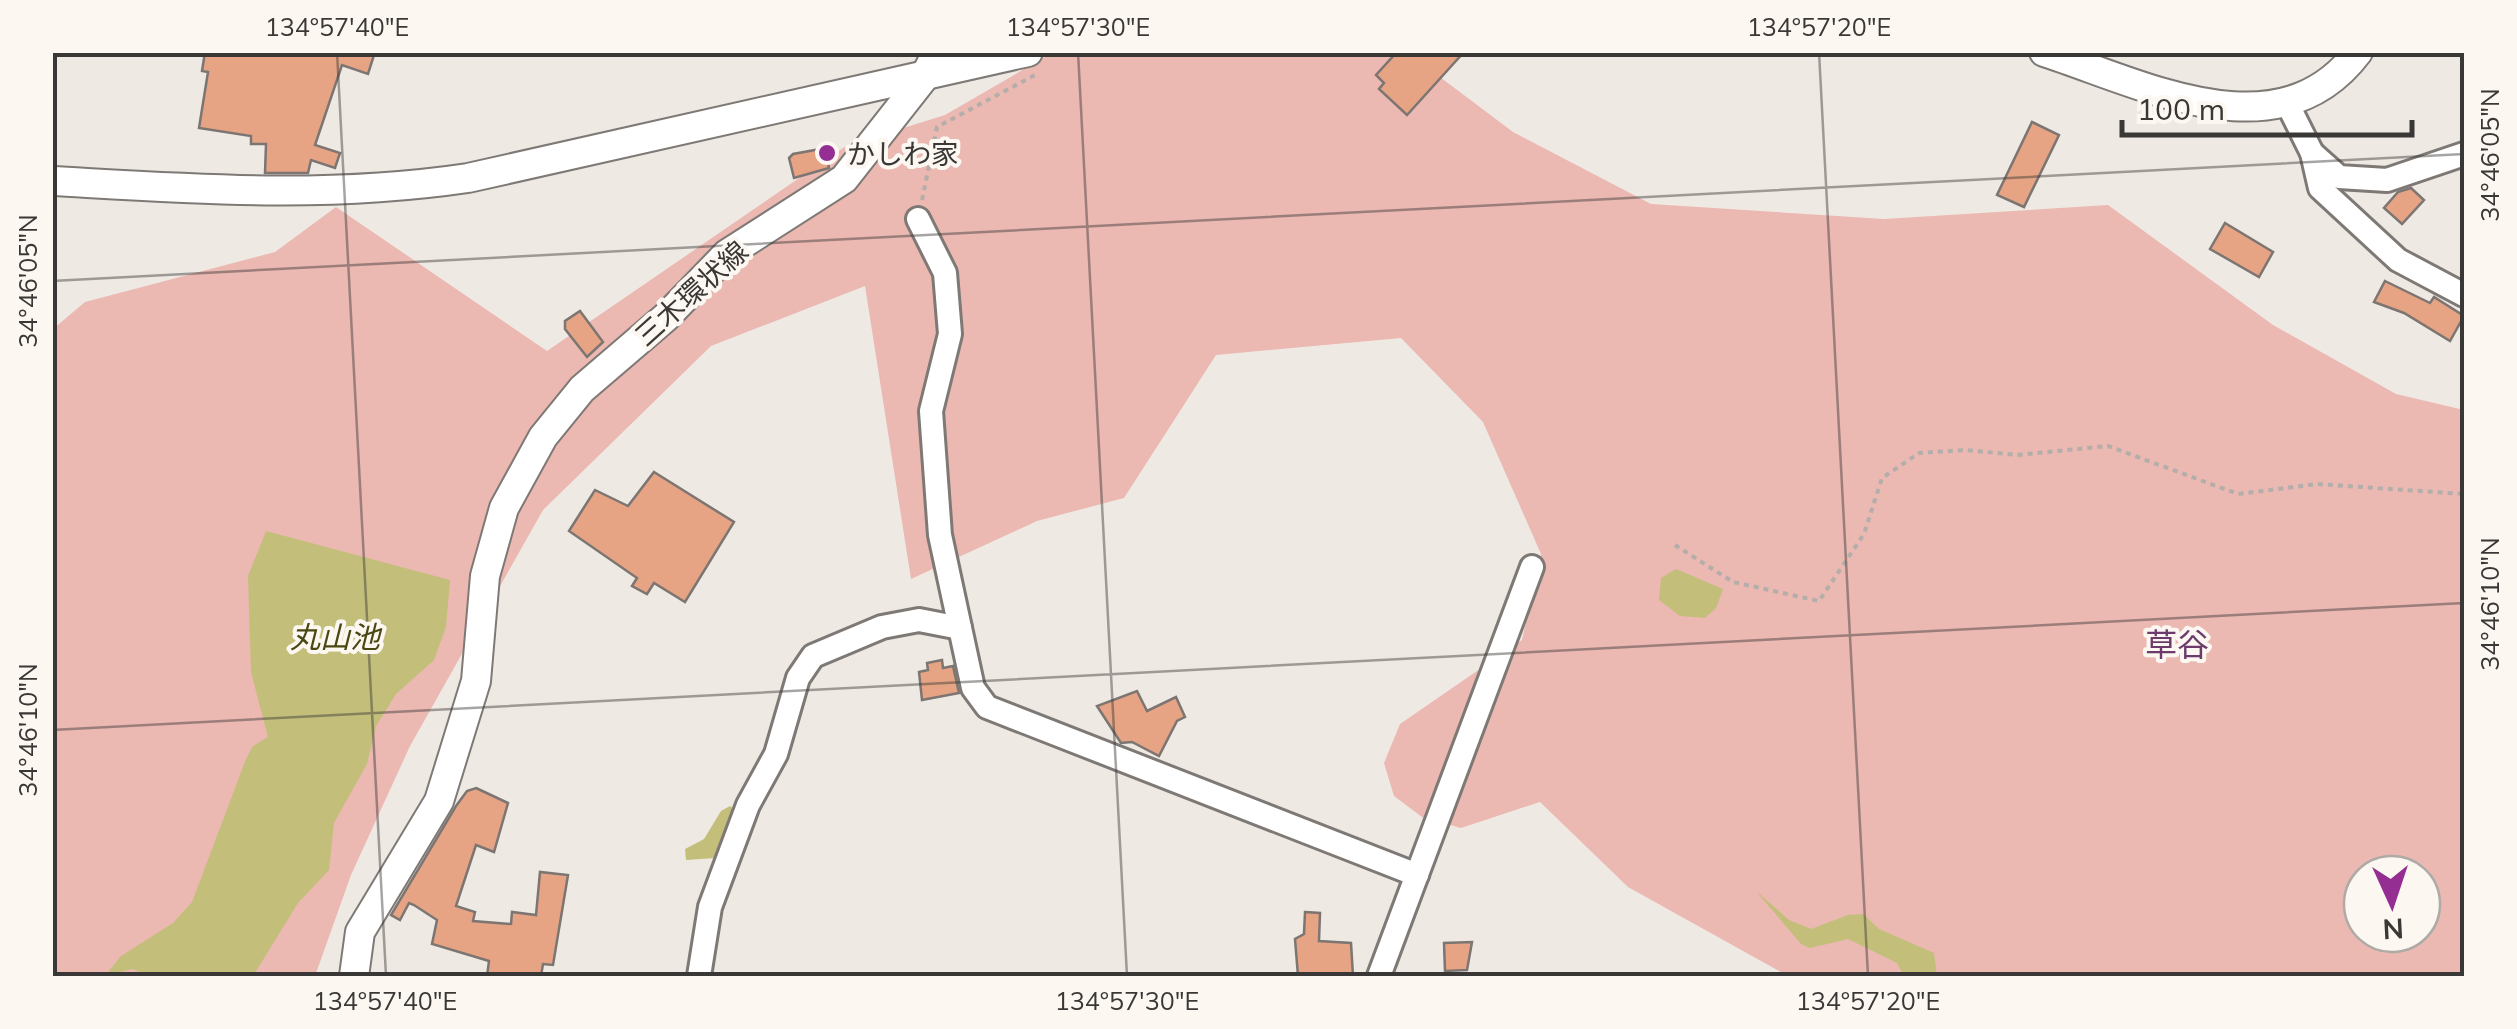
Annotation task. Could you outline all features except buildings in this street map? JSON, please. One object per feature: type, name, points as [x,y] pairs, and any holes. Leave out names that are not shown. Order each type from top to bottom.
[{"type":"main road","points":[[2044,52],[2216,107],[2250,110],[2288,103],[2340,77],[2358,52]]},
{"type":"main road","points":[[52,181],[251,192],[395,188],[468,178],[931,64],[1034,63]]},
{"type":"main road","name":"三木環状線","points":[[354,976],[360,932],[439,801],[476,681],[486,576],[504,508],[543,437],[582,389],[666,317],[726,254],[844,179],[931,64]]},
{"type":"street","points":[[2288,103],[2312,153],[2320,188],[2398,260],[2464,295]]},
{"type":"street","points":[[2312,153],[2339,176],[2387,180],[2464,154]]},
{"type":"street","points":[[918,220],[945,273],[950,334],[931,411],[940,535],[972,688],[987,707],[1417,875]]},
{"type":"street","points":[[1378,976],[1532,567]]},
{"type":"street","points":[[699,976],[710,907],[748,805],[776,754],[798,678],[813,656],[882,627],[919,620],[960,628]]},
{"type":"path","points":[[918,220],[938,127],[1034,63]]},
{"type":"path","points":[[1674,545],[1733,582],[1820,601],[1864,534],[1882,478],[1919,454],[1966,450],[2017,456],[2108,446],[2238,494],[2317,484],[2464,494]]},
{"type":"shaded area","points":[[1052,53],[1408,53],[1513,132],[1651,204],[1884,219],[2108,205],[2273,325],[2396,394],[2464,410],[2464,976],[1788,976],[1628,887],[1540,802],[1461,828],[1422,817],[1394,796],[1384,763],[1400,724],[1522,640],[1541,554],[1483,422],[1401,338],[1216,355],[1124,498],[1037,521],[911,579],[865,286],[711,346],[543,510],[410,746],[351,875],[315,976],[53,976],[53,329],[85,302],[275,252],[336,207],[547,351],[846,146],[945,115]]},
{"type":"water","name":"丸山池","points":[[266,531],[450,580],[446,627],[434,660],[396,694],[376,726],[367,764],[334,823],[329,870],[298,903],[253,976],[151,976],[132,969],[105,976],[121,956],[173,923],[192,902],[246,759],[253,746],[268,737],[251,672],[248,576]]},
{"type":"water","points":[[1676,569],[1723,589],[1716,608],[1705,618],[1680,616],[1659,600],[1661,578]]},
{"type":"water","points":[[730,806],[737,812],[716,858],[686,860],[685,849],[704,839],[721,811]]},
{"type":"water","points":[[1756,891],[1789,920],[1811,929],[1848,915],[1863,914],[1879,929],[1934,953],[1937,976],[1904,976],[1897,963],[1848,939],[1810,948],[1801,944]]},
{"type":"place","name":"かしわ家","points":[[827,153]]},
{"type":"district","name":"草谷","points":[[2177,644]]}]
